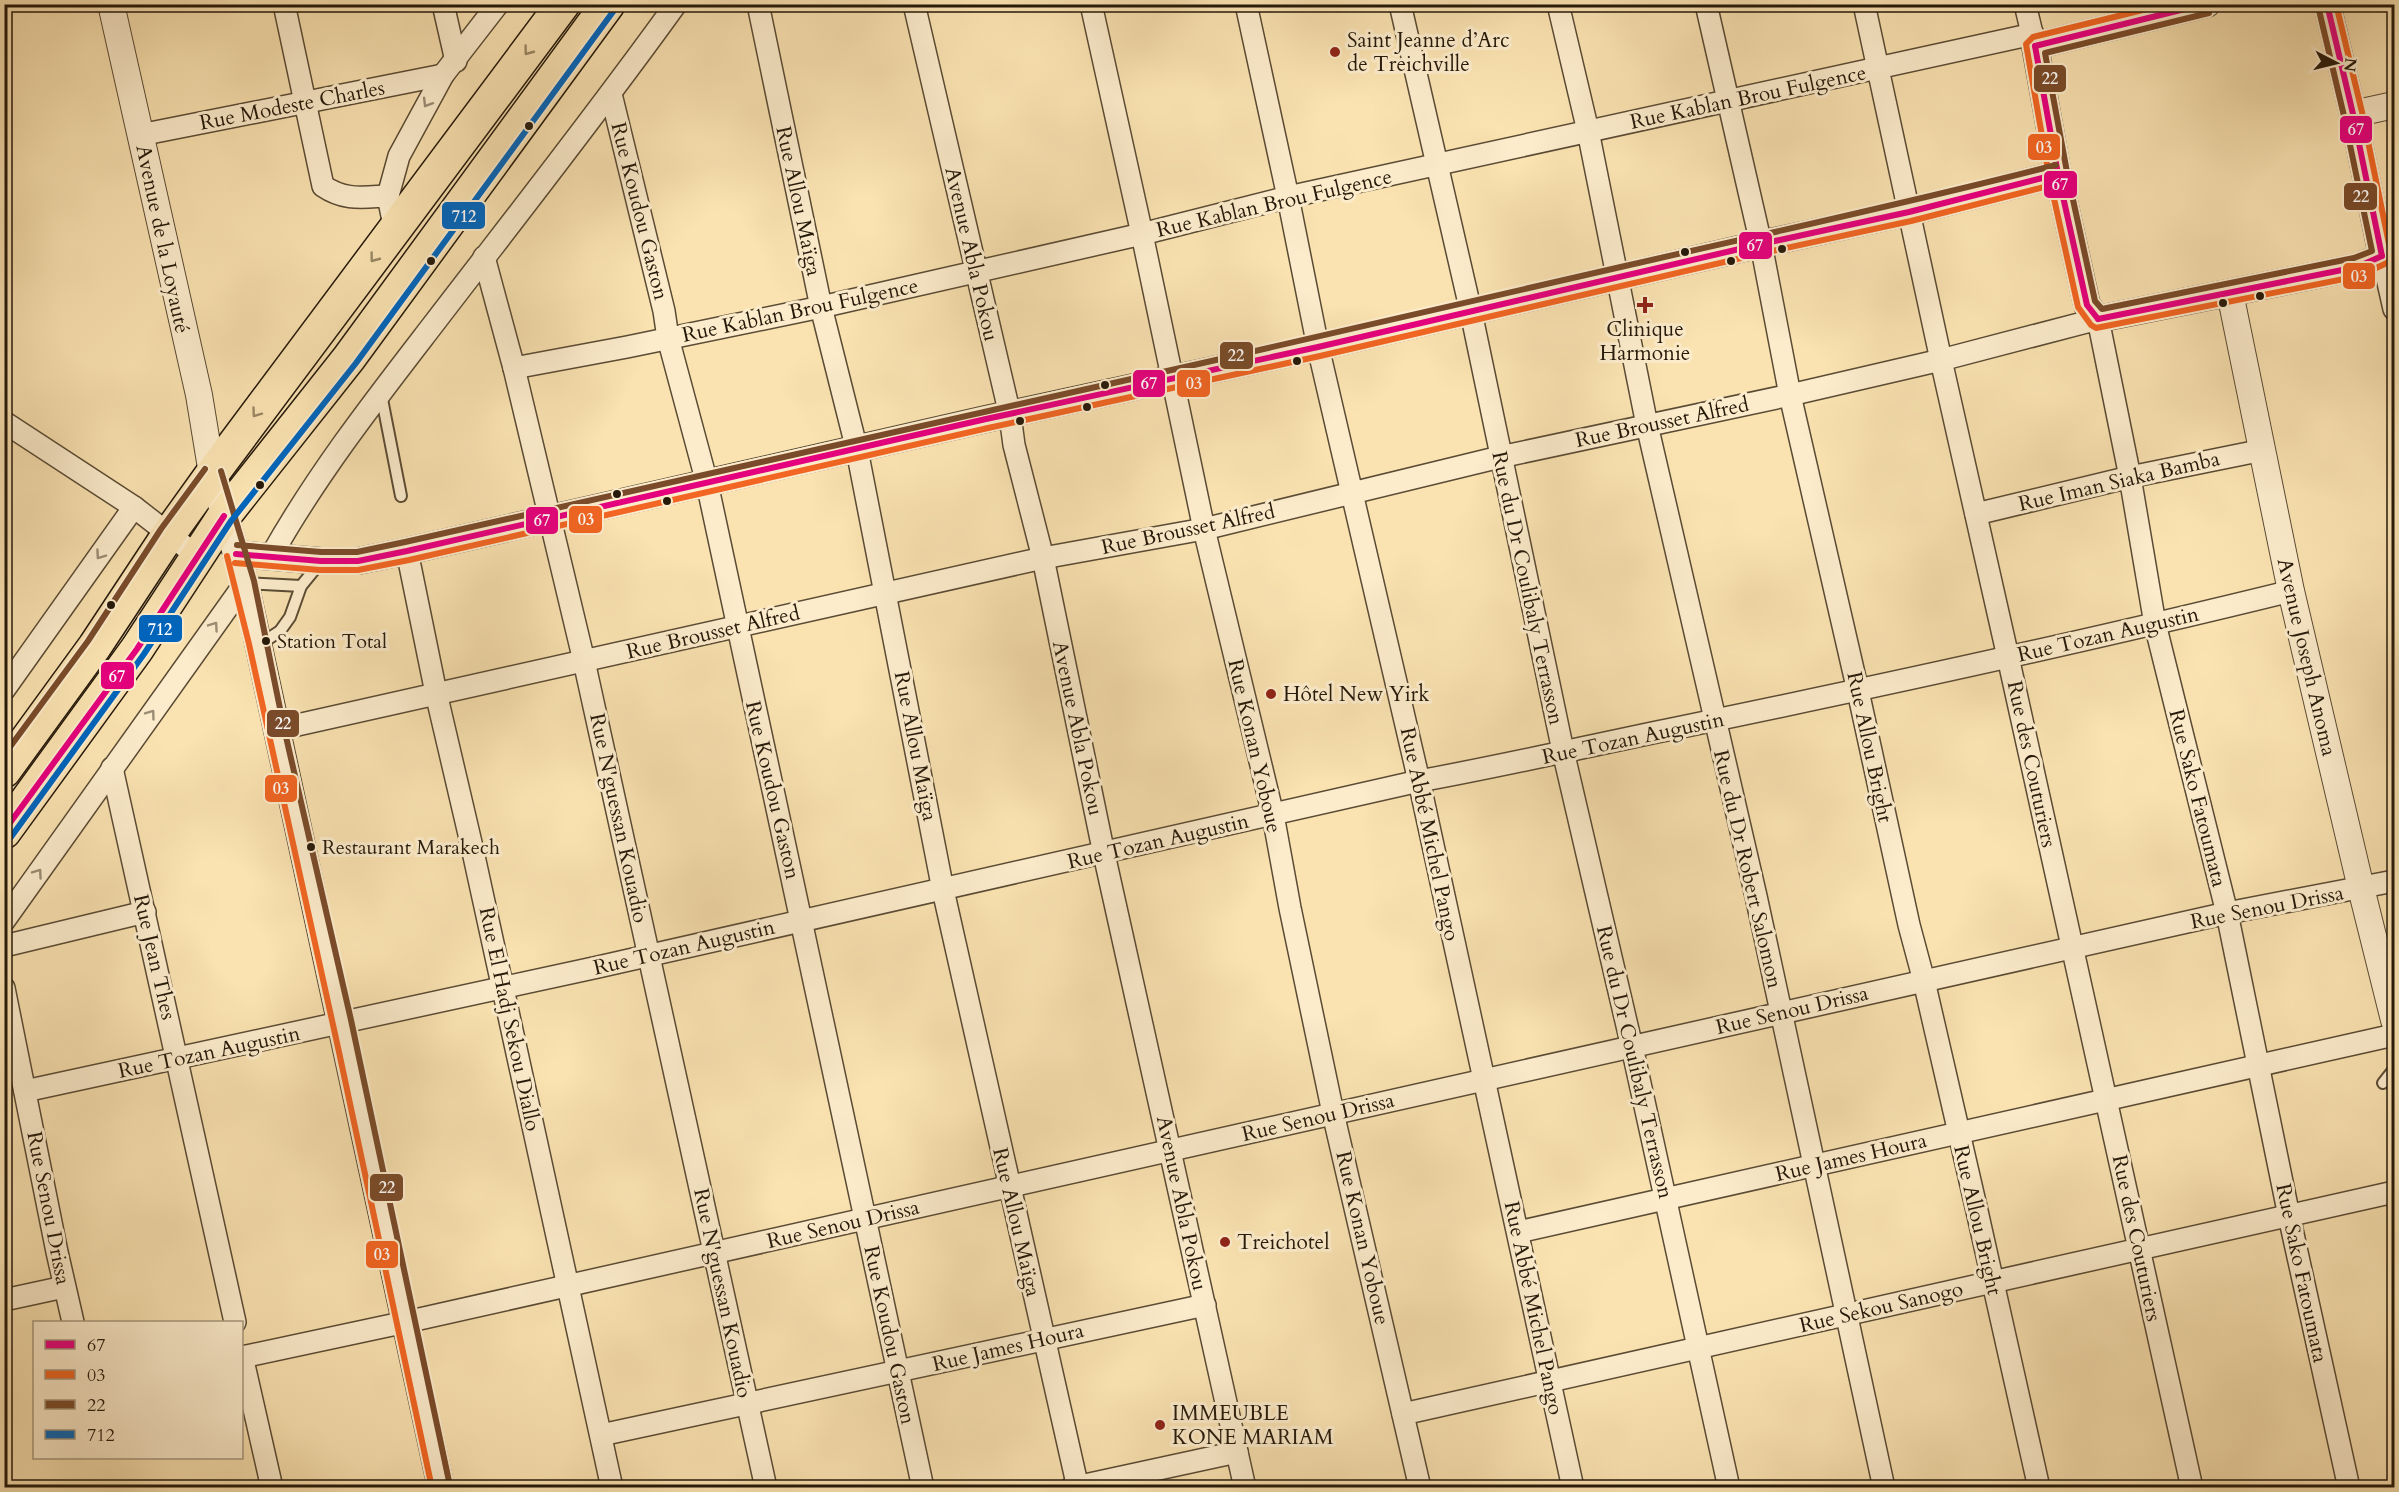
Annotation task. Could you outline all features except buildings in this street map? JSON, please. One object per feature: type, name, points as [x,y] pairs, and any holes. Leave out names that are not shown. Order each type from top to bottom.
[{"type":"main road","points":[[4,771],[95,646],[169,534],[274,388],[395,231],[563,4]]},
{"type":"main road","points":[[4,832],[137,649],[224,516],[349,358],[608,4]]},
{"type":"street","name":"Avenue de la Loyauté","points":[[111,4],[199,395],[212,474],[245,583],[275,730],[342,1022],[441,1488]]},
{"type":"street","points":[[284,4],[323,186],[336,195],[352,198],[388,196]]},
{"type":"street","points":[[443,4],[450,68]]},
{"type":"street","points":[[395,231],[388,196],[399,156],[450,68],[498,4]]},
{"type":"street","points":[[271,556],[300,505],[381,393],[611,94],[676,4]]},
{"type":"street","name":"Avenue Abla Pokou","points":[[914,4],[1010,415],[1014,445],[1043,558],[1104,854],[1245,1488]]},
{"type":"street","name":"Rue Konan Yoboue","points":[[1091,4],[1204,529],[1273,815],[1333,1113],[1419,1488]]},
{"type":"street","name":"Rue Abbé Michel Pango","points":[[1246,4],[1318,347],[1419,781],[1573,1488]]},
{"type":"street","name":"Rue du Dr Coulibaly Terrasson","points":[[1400,4],[1435,164],[1471,312],[1563,751],[1632,1047],[1729,1488]]},
{"type":"street","name":"Rue du Dr Robert Salomon","points":[[1558,4],[1588,131],[1647,425],[1756,896],[1884,1488]]},
{"type":"street","name":"Rue Allou Bright","points":[[1706,4],[1761,244],[1790,395],[2039,1488]]},
{"type":"street","name":"Rue des Couturiers","points":[[1864,4],[2192,1488]]},
{"type":"street","points":[[2025,4],[2034,40],[2058,174],[2087,305],[2098,319],[2357,267],[2387,264]]},
{"type":"street","points":[[2034,40],[2174,8],[2207,4]]},
{"type":"street","points":[[2327,4],[2387,264],[2394,309]]},
{"type":"street","name":"Rue Allou Maïga","points":[[759,5],[821,307],[857,450],[943,890],[1044,1338],[1075,1487]]},
{"type":"street","name":"Rue Kablan Brou Fulgence","points":[[514,368],[821,307],[1435,164],[1878,69],[2034,40]]},
{"type":"street","name":"Rue Modeste Charles","points":[[140,135],[305,103],[450,68]]},
{"type":"street","name":"Rue Koudou Gaston","points":[[611,94],[661,299],[668,338],[707,483],[736,627],[802,921],[923,1488]]},
{"type":"street","points":[[2353,114],[2394,105]]},
{"type":"street","points":[[236,554],[321,561],[358,561],[407,551],[549,517],[1318,347],[1909,212],[2058,174]]},
{"type":"street","name":"Rue N'guessan Kouadio","points":[[484,257],[514,368],[584,661],[766,1488]]},
{"type":"street","name":"Avenue Joseph Anoma","points":[[2230,293],[2291,591],[2394,1020]]},
{"type":"street","name":"Rue Brousset Alfred","points":[[275,730],[1043,558],[1204,529],[1500,457],[1941,360],[2098,319]]},
{"type":"street","name":"Rue Sako Fatoumata","points":[[2098,319],[2130,477],[2155,624],[2227,913],[2289,1216],[2349,1488]]},
{"type":"street","points":[[4,422],[134,507],[197,556]]},
{"type":"street","name":"Rue Iman Siaka Bamba","points":[[1976,514],[2130,477],[2263,450]]},
{"type":"street","points":[[4,690],[134,507]]},
{"type":"street","name":"Rue El Hadj Sekou Diallo","points":[[407,551],[436,693],[503,987],[612,1488]]},
{"type":"street","points":[[4,921],[245,583]]},
{"type":"street","name":"Rue Tozan Augustin","points":[[25,1091],[648,956],[1419,781],[1504,766],[1563,751],[1858,691],[2291,591]]},
{"type":"street","name":"Rue Jean Thes","points":[[112,768],[235,1321]]},
{"type":"street","name":"Rue Senou Drissa","points":[[243,1357],[568,1286],[2227,913],[2394,881]]},
{"type":"street","points":[[4,945],[145,912]]},
{"type":"street","name":"Rue Senou Drissa","points":[[4,988],[72,1321]]},
{"type":"street","name":"Rue James Houra","points":[[1518,1232],[2394,1035]]},
{"type":"street","name":"Rue Sekou Sanogo","points":[[1403,1414],[2394,1192]]},
{"type":"street","points":[[4,1300],[64,1287]]},
{"type":"street","name":"Rue James Houra","points":[[601,1435],[1205,1305]]},
{"type":"street","points":[[243,1361],[272,1488]]},
{"type":"street","points":[[1075,1487],[1237,1452]]},
{"type":"lane","points":[[381,393],[401,496]]},
{"type":"lane","points":[[258,646],[280,631],[290,617],[301,586],[321,561]]},
{"type":"lane","points":[[245,583],[301,586]]},
{"type":"lane","points":[[2383,1083],[2394,1069]]},
{"type":"transit line","name":"03","points":[[2167,4],[2033,37],[2026,44],[2049,176],[2078,307],[2091,325],[2096,328],[2359,276],[2389,262],[2391,254],[2362,112],[2336,4]]},
{"type":"transit line","name":"67","points":[[2035,46],[2205,4]]},
{"type":"transit line","name":"67","points":[[2327,4],[2353,114],[2382,256]]},
{"type":"transit line","name":"22","points":[[2209,13],[2045,53],[2067,172],[2095,301],[2102,309],[2354,258],[2372,251],[2318,6]]},
{"type":"transit line","name":"712","points":[[11,837],[144,654],[231,521],[356,363],[615,9]]},
{"type":"transit line","name":"67","points":[[2035,46],[2058,174],[2087,305],[2098,319]]},
{"type":"transit line","name":"22","points":[[237,545],[321,552],[357,552],[405,542],[1895,205],[2056,165]]},
{"type":"transit line","name":"67","points":[[236,554],[321,561],[358,561],[407,551],[986,419],[1318,347],[1909,212],[2058,174]]},
{"type":"transit line","name":"03","points":[[235,563],[320,570],[358,570],[409,560],[988,428],[1320,356],[1911,221],[2060,183]]},
{"type":"transit line","name":"67","points":[[2098,319],[2357,267],[2382,256]]},
{"type":"transit line","name":"22","points":[[4,755],[88,641],[161,529],[205,469]]},
{"type":"transit line","name":"22","points":[[221,471],[254,581],[284,728],[351,1020],[450,1486]]},
{"type":"transit line","name":"67","points":[[4,831],[137,649],[224,516]]},
{"type":"transit line","name":"03","points":[[227,556],[249,644],[339,1052],[432,1488]]},
{"type":"place","name":"Saint Jeanne d’Arc de Treichville","points":[[1335,52]]},
{"type":"place","name":"Clinique Harmonie","points":[[1645,305]]},
{"type":"place","name":"Station Total","points":[[266,641]]},
{"type":"place","name":"Hôtel New Yirk","points":[[1271,694]]},
{"type":"place","name":"Restaurant Marakech","points":[[311,847]]},
{"type":"place","name":"Treichotel","points":[[1225,1242]]},
{"type":"place","name":"IMMEUBLE KONE MARIAM","points":[[1160,1425]]}]
